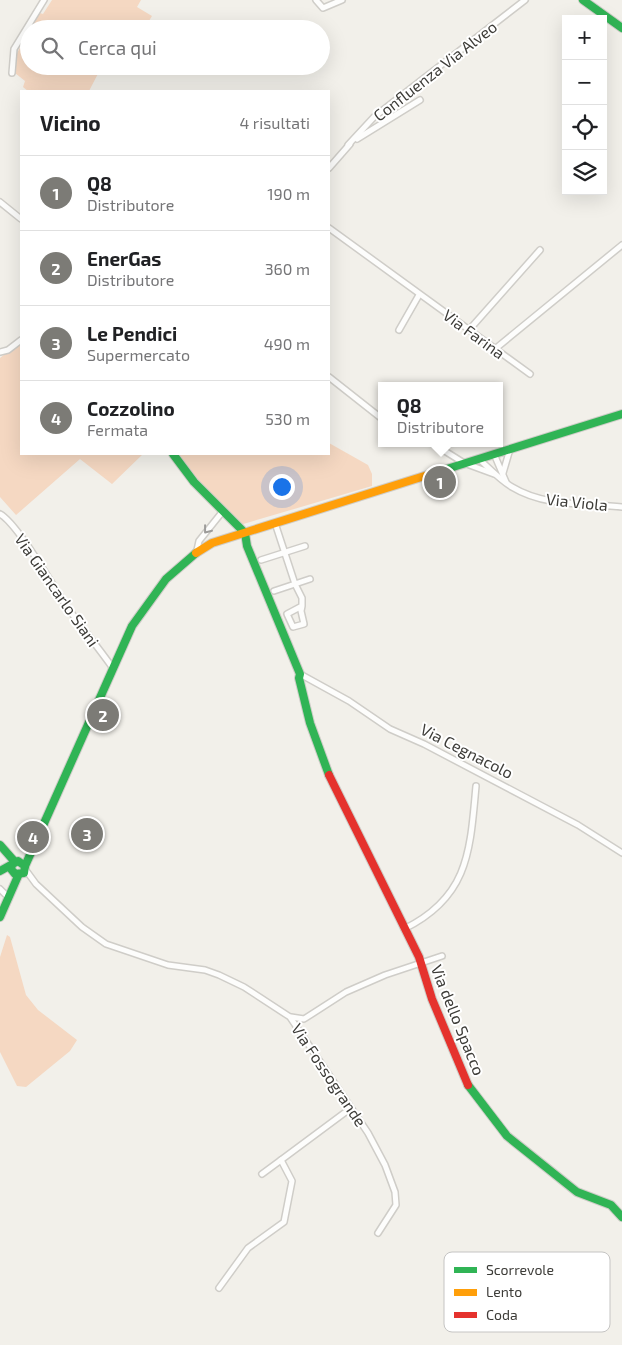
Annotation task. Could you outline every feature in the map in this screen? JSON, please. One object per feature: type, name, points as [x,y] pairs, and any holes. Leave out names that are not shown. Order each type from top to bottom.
[{"type":"street","points":[[32,20],[44,0]]},
{"type":"street","points":[[316,0],[323,8],[342,0]]},
{"type":"street","name":"Confluenza Via Alveo","points":[[348,145],[374,117],[525,0]]},
{"type":"street","points":[[584,0],[622,28]]},
{"type":"street","points":[[12,73],[14,49],[20,39]]},
{"type":"street","points":[[330,167],[348,145],[420,100]]},
{"type":"street","points":[[0,202],[20,218]]},
{"type":"street","name":"Via Farina","points":[[330,229],[530,374]]},
{"type":"street","points":[[495,349],[622,245]]},
{"type":"street","points":[[469,330],[540,250]]},
{"type":"street","points":[[399,330],[419,295]]},
{"type":"street","points":[[0,352],[8,350],[20,341]]},
{"type":"street","points":[[330,378],[378,416]]},
{"type":"street","points":[[4,907],[3,892],[17,868],[37,841],[124,641],[153,595],[197,550],[212,542],[622,414]]},
{"type":"street","points":[[438,447],[464,463],[500,474],[510,449]]},
{"type":"street","name":"Via Viola","points":[[494,454],[500,474],[506,483],[532,497],[559,504],[591,503],[622,507]]},
{"type":"street","points":[[174,455],[194,482],[245,533],[247,546],[300,674],[299,678],[310,723],[328,774],[420,964],[442,956]]},
{"type":"street","name":"Via Viola","points":[[479,459],[500,474]]},
{"type":"street","points":[[197,550],[199,541],[223,511]]},
{"type":"street","name":"Via Giancarlo Siani","points":[[0,514],[6,518],[26,544],[69,609],[112,667]]},
{"type":"street","points":[[275,523],[295,584],[302,598],[302,606]]},
{"type":"street","points":[[261,560],[306,546]]},
{"type":"street","points":[[274,591],[310,579]]},
{"type":"street","name":"Via Cegnacolo","points":[[300,674],[348,701],[390,729],[515,791],[578,825],[622,853]]},
{"type":"street","points":[[404,930],[421,921],[453,892],[466,861],[472,829],[476,786]]},
{"type":"street","points":[[0,845],[17,868],[36,884]]},
{"type":"street","points":[[0,871],[17,868]]},
{"type":"street","points":[[0,875],[17,868]]},
{"type":"street","points":[[17,868],[36,884]]},
{"type":"street","points":[[0,917],[17,868]]},
{"type":"street","name":"Via Fossogrande","points":[[36,884],[82,926],[106,944],[168,965],[212,973],[244,987],[290,1017],[380,1152],[395,1192],[396,1205],[378,1233]]},
{"type":"street","name":"Via dello Spacco","points":[[290,1017],[304,1019],[346,992],[385,975],[420,964],[467,1083],[507,1136],[552,1175],[577,1192],[610,1205],[622,1217]]},
{"type":"street","points":[[262,1174],[351,1108]]},
{"type":"street","points":[[219,1288],[248,1248],[284,1222],[292,1180],[281,1160]]},
{"type":"shaded area","points":[[52,0],[141,0],[137,7],[152,16],[150,20],[36,20],[40,13],[43,14]]},
{"type":"shaded area","points":[[20,48],[20,75],[97,75],[90,90],[27,90],[23,87],[25,81],[15,73],[16,55]]},
{"type":"shaded area","points":[[20,342],[20,455],[142,455],[112,484],[80,459],[16,515],[0,497],[0,358]]},
{"type":"shaded area","points":[[330,444],[368,465],[372,474],[372,486],[240,525],[197,481],[177,455],[330,455]]},
{"type":"shaded area","points":[[7,935],[10,937],[26,995],[38,1010],[77,1040],[70,1051],[26,1087],[17,1086],[0,1052],[0,957]]},
{"type":"traffic: fast","points":[[583,0],[622,28]]},
{"type":"traffic: fast","points":[[434,473],[622,414]]},
{"type":"traffic: fast","points":[[174,455],[194,482],[245,533],[247,546],[300,674],[299,678],[310,723],[329,775]]},
{"type":"traffic: fast","points":[[25,866],[132,626],[166,579],[196,553]]},
{"type":"traffic: fast","points":[[0,845],[15,862]]},
{"type":"traffic: fast","points":[[0,871],[18,861],[25,866],[24,873],[15,874],[11,869],[12,865]]},
{"type":"traffic: fast","points":[[0,917],[18,876]]},
{"type":"traffic: fast","points":[[468,1085],[507,1136],[577,1192],[611,1205],[622,1217]]},
{"type":"traffic: slow","points":[[196,553],[212,543],[434,473]]},
{"type":"traffic: jam","points":[[329,775],[419,957],[432,999],[468,1085]]},
{"type":"place","name":"Q8","points":[[440,482]]},
{"type":"place","name":"EnerGas","points":[[103,715]]},
{"type":"place","name":"Le Pendici","points":[[87,834]]},
{"type":"place","name":"Cozzolino","points":[[33,837]]}]
